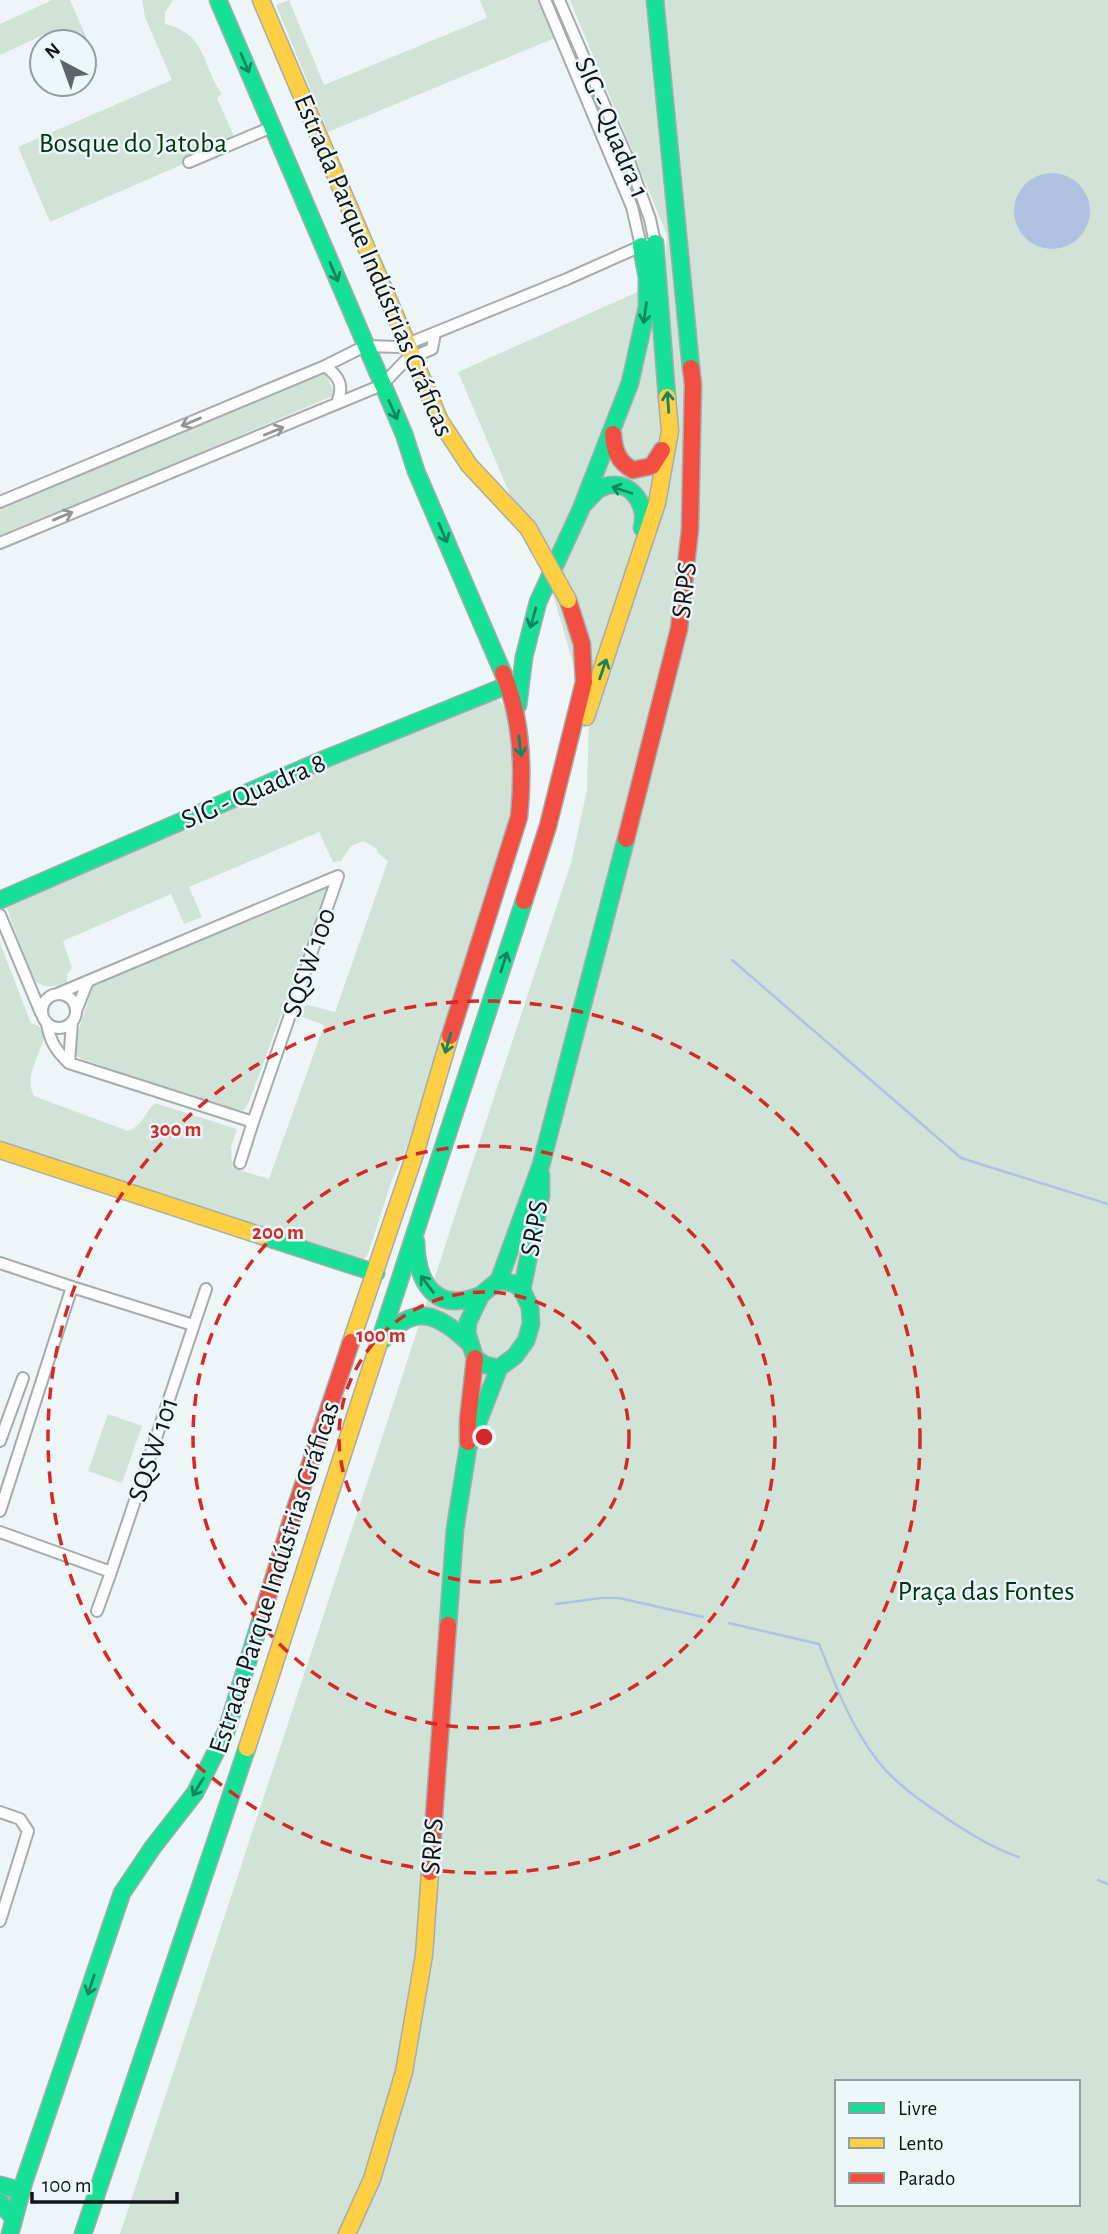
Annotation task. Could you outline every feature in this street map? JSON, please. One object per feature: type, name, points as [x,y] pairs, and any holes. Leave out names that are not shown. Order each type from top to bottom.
[{"type":"main road","name":"Estrada Parque Indústrias Gráficas","points":[[12,2226],[122,1893],[195,1793],[226,1732],[292,1518],[420,1138],[467,978],[519,817],[523,781],[516,716],[508,685],[415,471],[404,434],[218,0]]},
{"type":"main road","name":"Estrada Parque Indústrias Gráficas","points":[[83,2234],[253,1731],[548,826],[584,682],[582,644],[569,600],[528,527],[476,475],[455,448],[407,350],[261,0]]},
{"type":"main road","name":"SRPS","points":[[347,2234],[372,2179],[404,2071],[424,1955],[455,1529],[468,1448],[472,1350],[468,1322],[481,1295],[499,1280],[541,1165],[679,629],[688,553],[694,384],[655,0]]},
{"type":"main road","points":[[516,716],[524,657],[535,611],[581,509],[630,383],[647,307],[648,245]]},
{"type":"main road","points":[[548,826],[657,503],[670,431],[648,245]]},
{"type":"main road","points":[[613,430],[616,453],[626,467],[634,470],[650,468],[658,461],[670,431]]},
{"type":"main road","points":[[581,509],[597,491],[609,486],[626,489],[638,498],[645,517],[634,569]]},
{"type":"main road","name":"SIG - Quadra 8","points":[[0,900],[320,761],[508,685]]},
{"type":"main road","points":[[467,978],[482,1026]]},
{"type":"main road","points":[[0,1150],[376,1273]]},
{"type":"main road","name":"SRPS","points":[[522,1290],[541,1195],[541,1165]]},
{"type":"main road","points":[[418,1224],[418,1273],[427,1289],[450,1302],[461,1304],[481,1295]]},
{"type":"main road","name":"SRPS","points":[[468,1448],[483,1415],[499,1367],[515,1356],[526,1341],[531,1324],[530,1307],[522,1290],[515,1284],[499,1280]]},
{"type":"main road","points":[[374,1357],[392,1327],[399,1321],[418,1315],[437,1317],[447,1322],[485,1365],[499,1367]]},
{"type":"main road","points":[[0,2185],[22,2191]]},
{"type":"main road","points":[[0,2202],[12,2226]]},
{"type":"street","name":"SIG - Quadra 1","points":[[545,0],[648,245]]},
{"type":"street","name":"SIG - Quadra 1","points":[[559,0],[630,164],[650,219],[648,245]]},
{"type":"street","points":[[189,162],[272,127]]},
{"type":"street","points":[[0,502],[325,366],[365,346],[407,350],[435,333],[648,245]]},
{"type":"street","points":[[0,543],[382,385],[406,360],[407,350]]},
{"type":"street","points":[[325,366],[340,381],[342,387],[337,403]]},
{"type":"street","name":"SQSW 100","points":[[54,995],[338,876],[253,1122]]},
{"type":"street","points":[[0,915],[44,1019],[50,1040],[59,1054],[69,1063],[253,1122],[240,1163]]},
{"type":"street","points":[[44,1019],[62,1028],[74,1017],[88,981]]},
{"type":"street","points":[[30,985],[54,995],[63,995],[73,1001],[69,1063]]},
{"type":"street","points":[[44,1019],[43,1004],[54,995]]},
{"type":"street","points":[[0,1263],[193,1325]]},
{"type":"street","points":[[0,1511],[72,1287]]},
{"type":"street","name":"SQSW 101","points":[[97,1611],[206,1289]]},
{"type":"street","points":[[23,1378],[2,1436],[26,1435]]},
{"type":"street","points":[[0,1532],[111,1572]]},
{"type":"street","points":[[0,1812],[20,1819],[28,1830],[0,1921]]},
{"type":"green space","points":[[52,0],[70,0],[82,28],[28,28],[28,42],[0,55],[0,24]]},
{"type":"green space","name":"Bosque do Jatoba","points":[[142,0],[173,0],[165,13],[165,24],[189,35],[196,43],[222,94],[217,98],[236,141],[50,222],[18,147],[172,80],[145,17]]},
{"type":"green space","points":[[289,0],[324,85],[487,18],[480,0],[539,0],[555,38],[328,132],[276,5]]},
{"type":"green space","name":"Praça das Fontes","points":[[570,0],[1108,0],[1108,2234],[120,2234],[571,863],[587,790],[589,719],[554,598],[458,372],[644,289],[665,269],[667,235]]},
{"type":"green space","points":[[325,371],[335,395],[0,538],[0,510]]},
{"type":"green space","points":[[493,697],[503,704],[509,718],[512,737],[513,781],[508,833],[407,1147],[392,1180],[364,1259],[357,1262],[0,1145],[0,943],[31,1023],[45,1034],[32,1073],[31,1088],[34,1096],[128,1131],[141,1122],[155,1103],[237,1129],[231,1147],[232,1164],[239,1170],[269,1179],[324,1025],[302,1017],[299,1008],[308,1005],[335,1012],[388,861],[376,848],[363,841],[351,846],[341,861],[333,862],[319,832],[189,887],[202,917],[184,924],[171,894],[63,941],[72,968],[67,974],[67,984],[56,986],[42,985],[30,975],[5,902]]},
{"type":"green space","points":[[322,886],[326,887],[328,895],[290,1003],[281,1015],[244,1110],[233,1111],[82,1059],[75,1054],[74,1045],[94,983]]},
{"type":"green space","points":[[108,1414],[142,1426],[122,1483],[88,1471]]},
{"type":"water","points":[[1052,173],[1067,176],[1079,184],[1087,196],[1090,211],[1087,226],[1079,238],[1067,246],[1052,249],[1037,246],[1025,238],[1017,226],[1014,211],[1017,196],[1025,184],[1037,176]]},
{"type":"waterway","points":[[732,960],[961,1158],[1108,1204]]},
{"type":"waterway","points":[[556,1604],[619,1598],[703,1617]]},
{"type":"waterway","points":[[729,1623],[819,1644],[851,1718],[867,1747],[885,1769],[912,1794],[952,1822],[993,1846],[1019,1857]]},
{"type":"waterway","points":[[1098,1880],[1108,1884]]},
{"type":"traffic: fast","points":[[218,0],[503,673]]},
{"type":"traffic: fast","points":[[655,0],[691,368]]},
{"type":"traffic: fast","points":[[655,243],[667,397]]},
{"type":"traffic: fast","points":[[518,705],[524,657],[538,602],[581,509],[630,383],[647,307],[647,277],[641,246]]},
{"type":"traffic: fast","points":[[585,503],[601,488],[611,485],[627,489],[639,501],[642,528]]},
{"type":"traffic: fast","points":[[0,900],[320,761],[508,685]]},
{"type":"traffic: fast","points":[[499,1368],[485,1365],[475,1358],[467,1333],[468,1322],[481,1295],[499,1280],[541,1165],[626,839]]},
{"type":"traffic: fast","points":[[380,1340],[524,901]]},
{"type":"traffic: fast","points":[[522,1290],[541,1195],[541,1175]]},
{"type":"traffic: fast","points":[[262,1236],[376,1273]]},
{"type":"traffic: fast","points":[[416,1242],[420,1271],[432,1291],[441,1298],[452,1301],[481,1295]]},
{"type":"traffic: fast","points":[[448,1625],[455,1529],[468,1448],[499,1368],[515,1356],[526,1341],[531,1324],[530,1307],[522,1290],[515,1284],[499,1280]]},
{"type":"traffic: fast","points":[[384,1339],[406,1320],[426,1316],[447,1325],[469,1343]]},
{"type":"traffic: fast","points":[[10,2234],[24,2182],[122,1893],[195,1793],[226,1732],[261,1619]]},
{"type":"traffic: fast","points":[[83,2234],[247,1748]]},
{"type":"traffic: fast","points":[[0,2185],[22,2191]]},
{"type":"traffic: fast","points":[[0,2202],[14,2219]]},
{"type":"traffic: slow","points":[[261,0],[440,421],[469,465],[528,528]]},
{"type":"traffic: slow","points":[[586,717],[657,503],[670,431],[667,397]]},
{"type":"traffic: slow","points":[[528,528],[568,600]]},
{"type":"traffic: slow","points":[[351,1342],[416,1151],[450,1036]]},
{"type":"traffic: slow","points":[[0,1150],[262,1236]]},
{"type":"traffic: slow","points":[[247,1748],[380,1340]]},
{"type":"traffic: slow","points":[[347,2234],[372,2179],[404,2072],[424,1955],[430,1872]]},
{"type":"traffic: jam","points":[[626,839],[679,629],[690,529],[691,368]]},
{"type":"traffic: jam","points":[[613,434],[618,455],[633,470],[652,466],[662,450]]},
{"type":"traffic: jam","points":[[524,901],[548,826],[584,682],[582,644],[568,600]]},
{"type":"traffic: jam","points":[[450,1036],[519,817],[521,780],[518,725],[503,673]]},
{"type":"traffic: jam","points":[[261,1619],[351,1342]]},
{"type":"traffic: jam","points":[[468,1442],[475,1358]]},
{"type":"traffic: jam","points":[[430,1872],[448,1625]]}]
